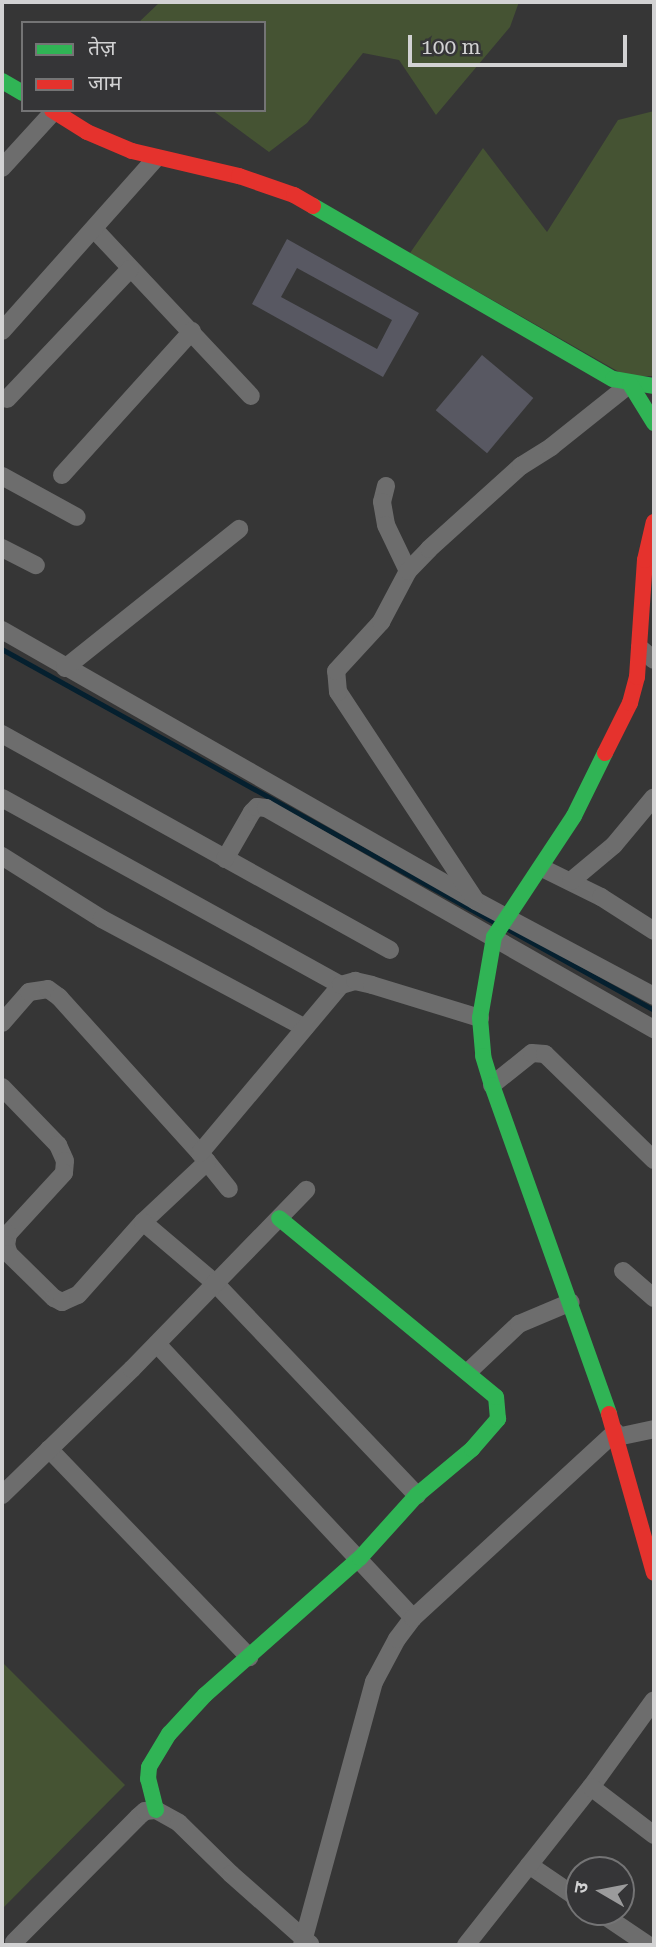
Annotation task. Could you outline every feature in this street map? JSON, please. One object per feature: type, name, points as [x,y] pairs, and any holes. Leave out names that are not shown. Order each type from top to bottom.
[{"type":"street","points":[[2,81],[21,92]]},
{"type":"street","points":[[2,168],[52,112]]},
{"type":"street","points":[[55,112],[88,132],[155,159],[239,176],[293,195],[613,379],[654,386]]},
{"type":"street","points":[[2,331],[155,159]]},
{"type":"street","points":[[93,229],[251,396]]},
{"type":"street","points":[[7,399],[130,269]]},
{"type":"street","points":[[62,475],[192,331]]},
{"type":"street","points":[[630,384],[654,423]]},
{"type":"street","points":[[630,384],[551,447],[521,466],[408,571],[381,622],[342,662],[335,680],[338,692],[476,901],[501,926],[654,1029]]},
{"type":"street","points":[[2,477],[77,516]]},
{"type":"street","points":[[386,486],[382,502],[386,525],[408,571]]},
{"type":"street","points":[[654,522],[645,560],[637,677],[630,704],[574,816],[501,926],[480,1018],[483,1056],[492,1085],[616,1434],[654,1573]]},
{"type":"street","points":[[65,668],[239,528]]},
{"type":"street","points":[[2,548],[36,565]]},
{"type":"street","points":[[2,630],[476,901]]},
{"type":"street","points":[[640,648],[654,660]]},
{"type":"street","points":[[3,738],[390,950]]},
{"type":"street","points":[[570,881],[614,845],[654,797]]},
{"type":"street","points":[[2,799],[341,985]]},
{"type":"street","points":[[225,859],[252,812],[257,807],[267,808],[501,926],[654,996]]},
{"type":"street","points":[[2,856],[102,919],[305,1028]]},
{"type":"street","points":[[542,868],[570,881],[654,931]]},
{"type":"street","points":[[2,1087],[58,1145],[65,1161],[64,1173],[13,1228],[6,1245],[9,1254],[54,1298],[62,1302],[78,1295],[204,1157],[341,985],[355,981],[372,985],[480,1018]]},
{"type":"street","points":[[2,1023],[29,992],[48,989],[59,997],[204,1157],[229,1189]]},
{"type":"street","points":[[492,1085],[532,1052],[545,1054],[651,1149]]},
{"type":"street","points":[[2,1495],[157,1344],[306,1190]]},
{"type":"street","points":[[156,1810],[148,1779],[155,1756],[169,1734],[196,1705],[360,1558],[417,1495],[472,1449],[498,1419],[499,1406],[496,1397],[279,1218]]},
{"type":"street","points":[[143,1223],[215,1283],[417,1495]]},
{"type":"street","points":[[623,1271],[654,1298]]},
{"type":"street","points":[[468,1372],[519,1324],[571,1302]]},
{"type":"street","points":[[157,1344],[360,1558],[413,1618]]},
{"type":"street","points":[[15,1942],[138,1817],[145,1811],[156,1810],[180,1823],[306,1944],[374,1682],[397,1639],[413,1618],[616,1434],[654,1429]]},
{"type":"street","points":[[49,1449],[249,1657]]},
{"type":"street","points":[[475,1943],[529,1865],[591,1787],[654,1700]]},
{"type":"street","points":[[591,1787],[654,1835]]},
{"type":"street","points":[[529,1865],[565,1889]]},
{"type":"street","points":[[620,1926],[648,1945]]},
{"type":"green space","points":[[160,2],[519,2],[510,27],[436,115],[399,60],[363,53],[307,123],[269,152],[215,112],[266,112],[266,21],[140,21]]},
{"type":"green space","points":[[654,111],[654,376],[626,376],[410,253],[483,148],[547,232],[618,120]]},
{"type":"green space","points":[[2,1662],[125,1785],[2,1909]]},
{"type":"building","points":[[287,239],[419,313],[383,377],[252,304]],"holes":[[[297,268],[392,320],[377,349],[281,297]]]},
{"type":"building","points":[[482,355],[533,398],[487,453],[436,410]]},
{"type":"waterway","points":[[2,649],[494,922]]},
{"type":"waterway","points":[[508,929],[654,1010]]},
{"type":"traffic: fast","points":[[2,81],[21,92]]},
{"type":"traffic: fast","points":[[313,206],[613,379],[654,386]]},
{"type":"traffic: fast","points":[[630,384],[654,423]]},
{"type":"traffic: fast","points":[[605,753],[574,816],[494,937],[480,1018],[483,1056],[492,1085],[609,1414]]},
{"type":"traffic: fast","points":[[156,1810],[148,1779],[149,1767],[169,1734],[205,1695],[360,1558],[417,1495],[472,1449],[498,1419],[496,1397],[279,1218]]},
{"type":"traffic: jam","points":[[55,112],[87,132],[132,151],[239,176],[294,195],[313,206]]},
{"type":"traffic: jam","points":[[605,753],[630,703],[637,677],[645,560],[654,522]]},
{"type":"traffic: jam","points":[[609,1414],[654,1573]]}]
